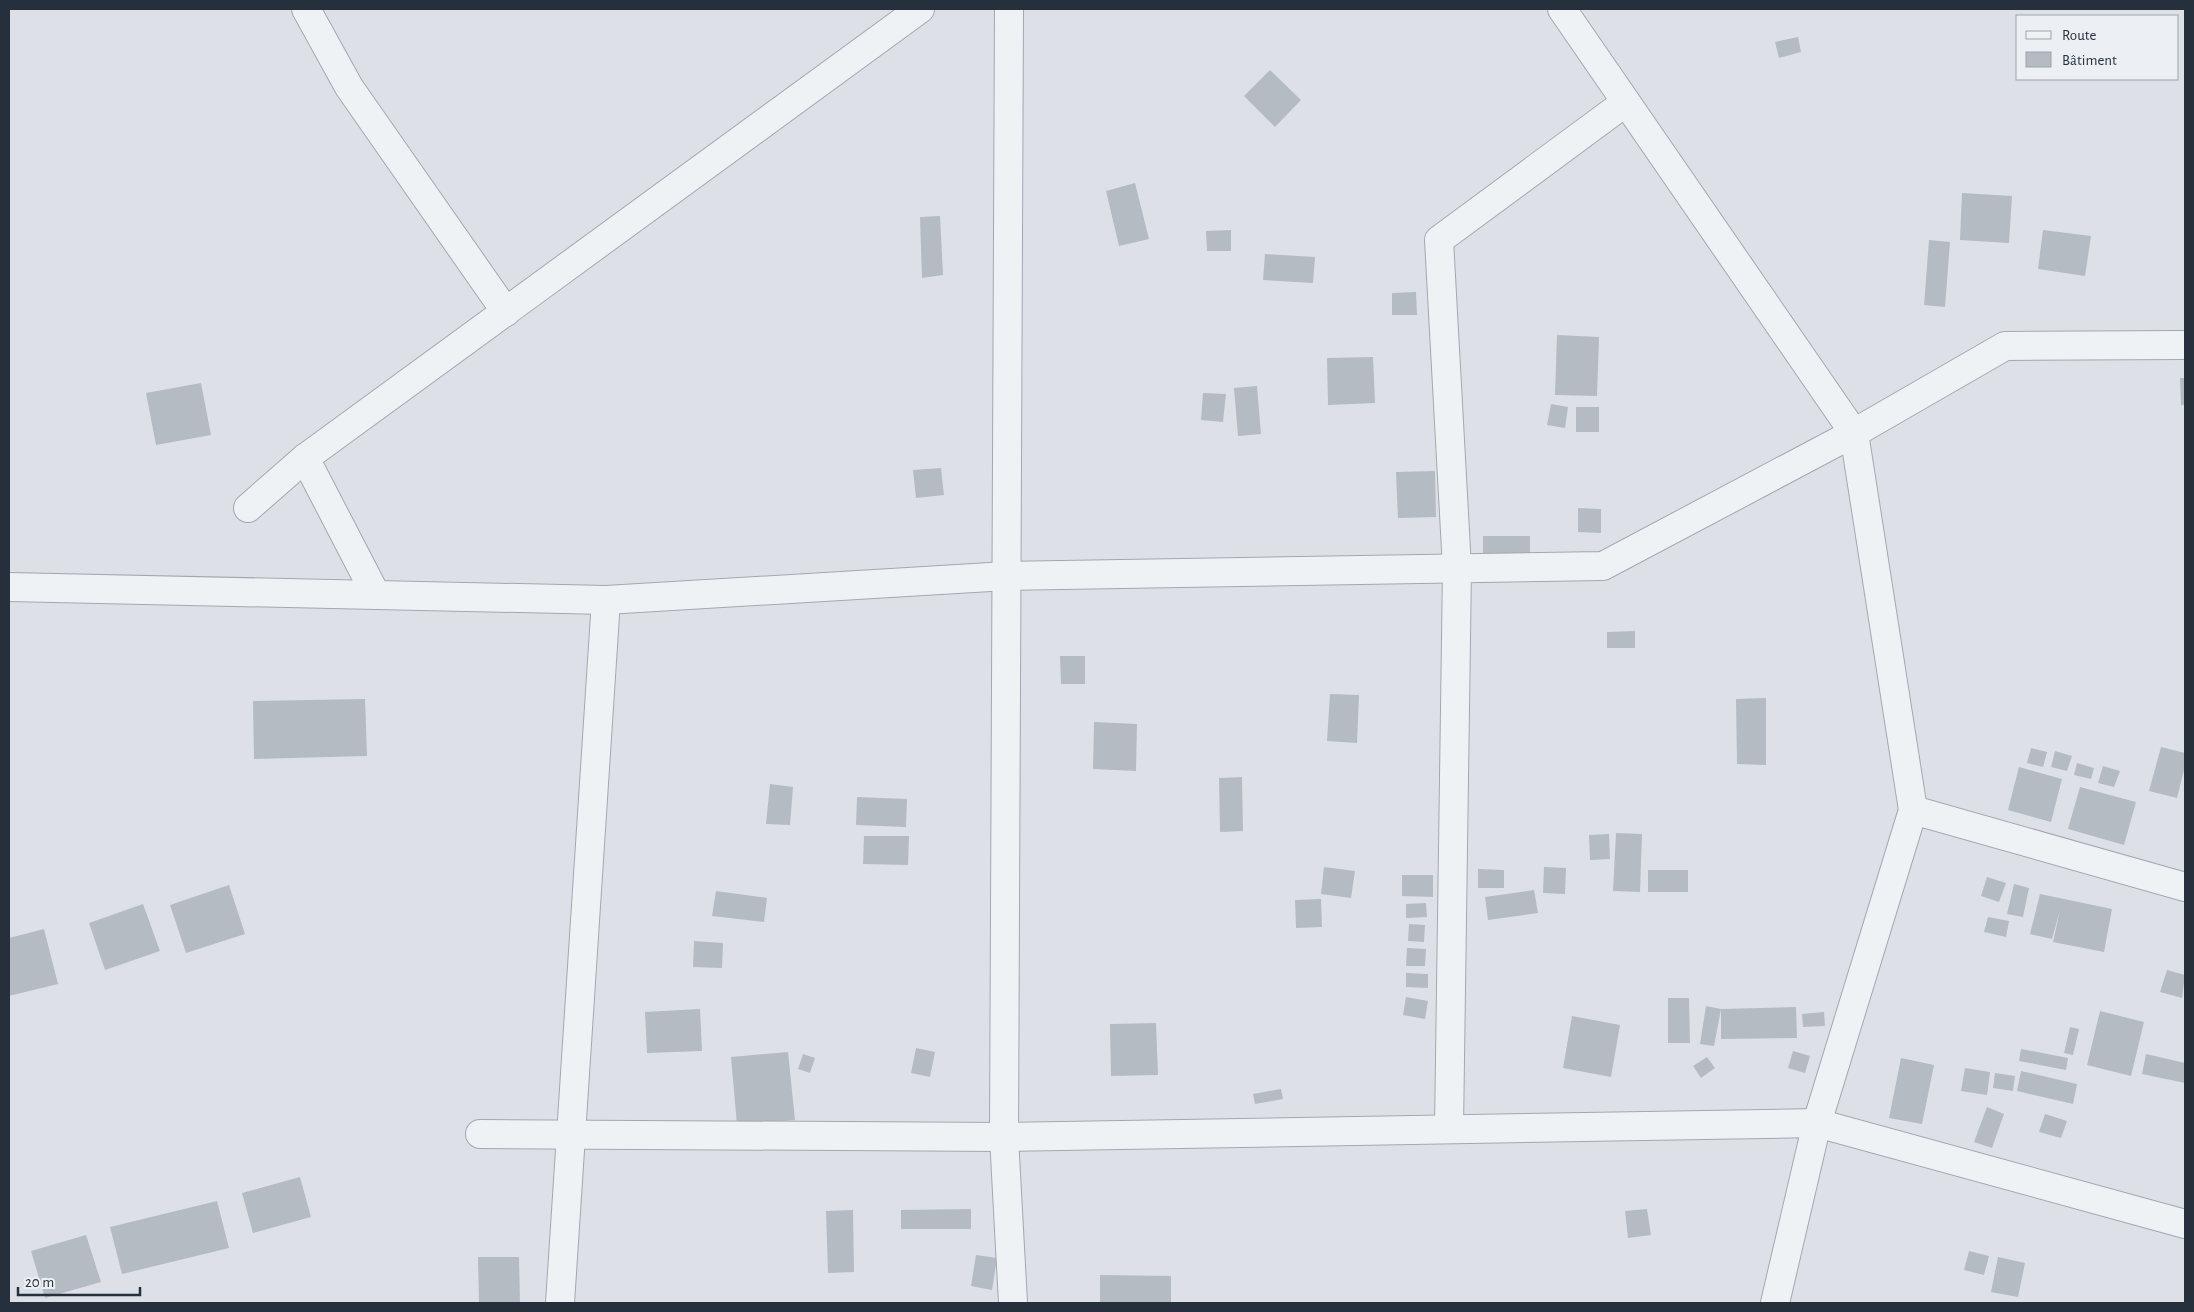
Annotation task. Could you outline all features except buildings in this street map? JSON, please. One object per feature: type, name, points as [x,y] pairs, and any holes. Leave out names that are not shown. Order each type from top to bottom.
[{"type":"street","points":[[306,9],[349,87],[506,312]]},
{"type":"street","points":[[248,508],[305,458],[920,9]]},
{"type":"street","points":[[1009,9],[1004,1137],[1012,1303]]},
{"type":"street","points":[[1562,9],[1854,433],[1913,810],[1817,1123],[1775,1303]]},
{"type":"street","points":[[1449,1129],[1457,568],[1439,240],[1626,102]]},
{"type":"street","points":[[9,587],[606,600],[1007,576],[1603,566],[1854,433],[2005,346],[2185,344]]},
{"type":"street","points":[[305,458],[376,595]]},
{"type":"street","points":[[560,1303],[606,600]]},
{"type":"street","points":[[1913,810],[2185,887]]},
{"type":"street","points":[[480,1134],[1004,1137],[1817,1123],[2185,1224]]}]
